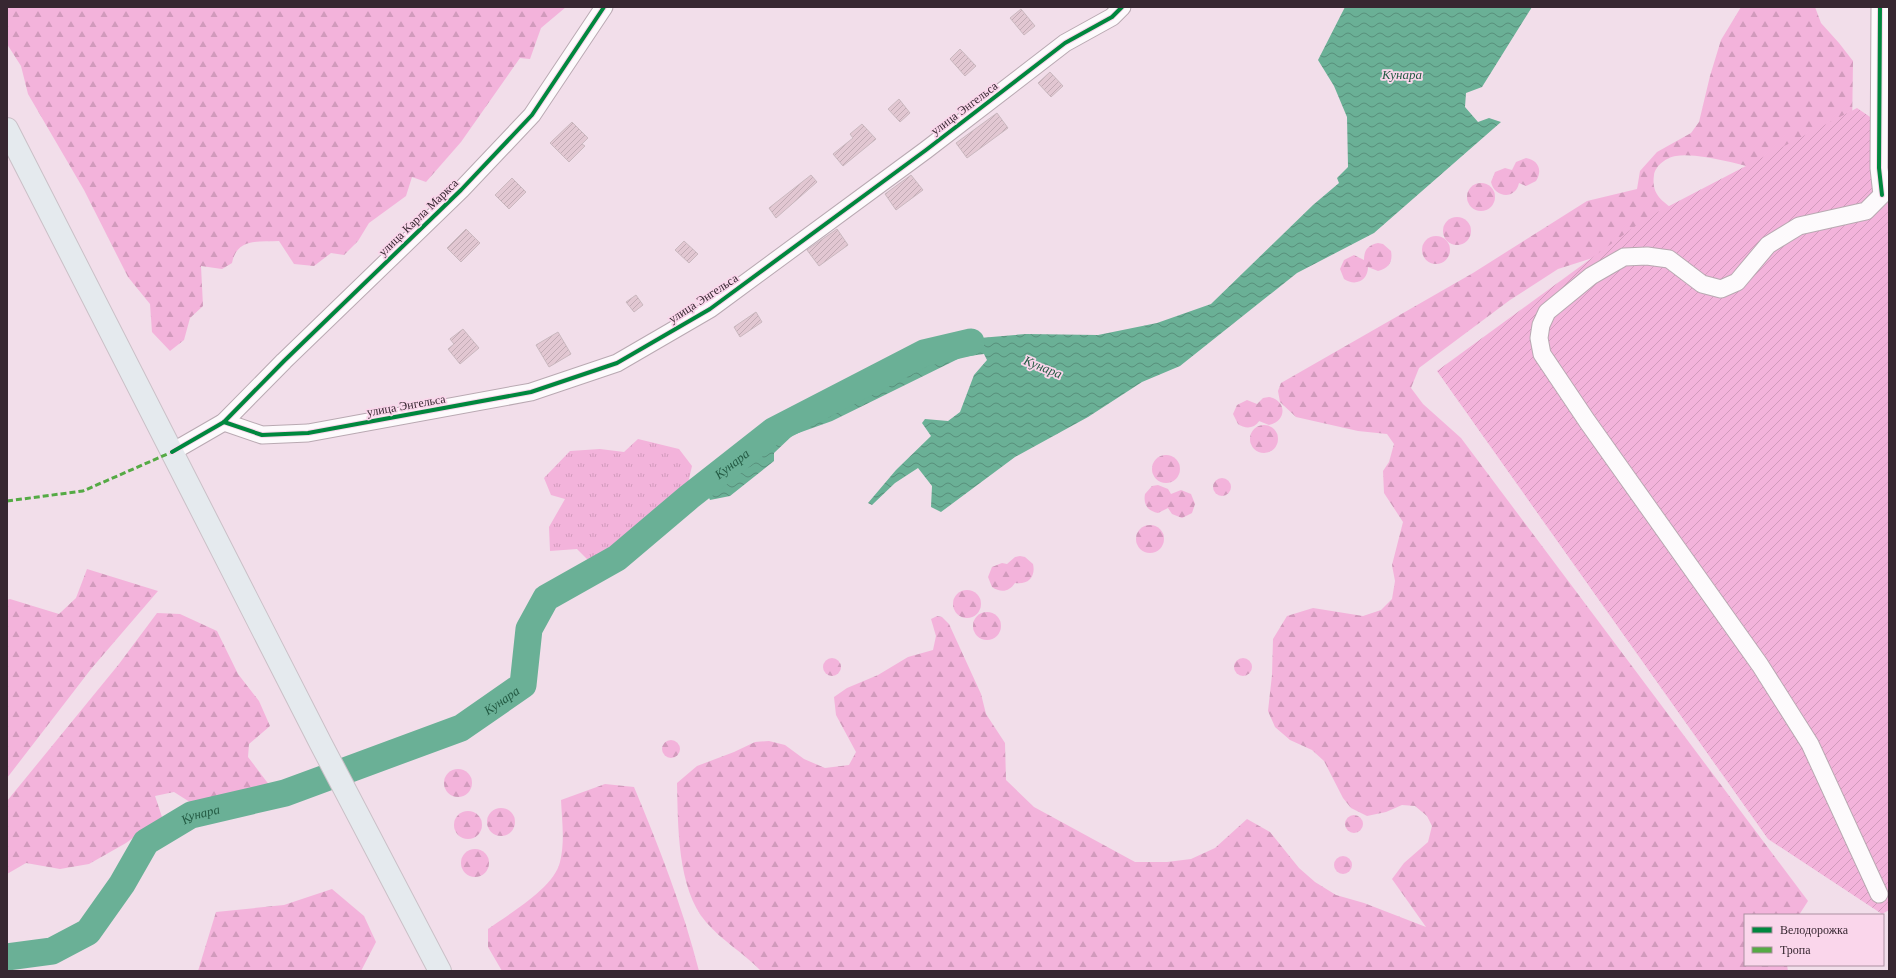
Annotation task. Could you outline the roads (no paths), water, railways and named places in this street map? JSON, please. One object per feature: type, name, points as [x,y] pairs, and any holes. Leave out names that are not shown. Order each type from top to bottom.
[{"type":"main road","points":[[7,130],[321,744],[440,971]]},
{"type":"street","name":"улица Карла Маркса","points":[[172,452],[224,422],[461,190],[532,115],[604,7]]},
{"type":"street","name":"улица Энгельса","points":[[224,422],[262,435],[308,433],[531,392],[617,363],[710,309],[926,150],[1066,43],[1112,17],[1122,7]]},
{"type":"street","points":[[1879,894],[1810,744],[1760,665],[1587,421],[1542,354],[1539,338],[1541,325],[1547,312],[1591,276],[1624,257],[1647,256],[1669,259],[1702,284],[1720,288],[1737,282],[1768,245],[1799,226],[1866,211],[1885,197],[1879,168],[1880,7]]},
{"type":"water","name":"Кунара","points":[[1345,7],[1532,7],[1482,87],[1466,93],[1465,107],[1478,122],[1489,118],[1501,122],[1374,233],[1297,273],[1180,366],[1142,382],[1088,417],[1015,457],[941,512],[931,507],[932,486],[918,468],[895,483],[872,505],[868,503],[896,470],[931,436],[922,423],[925,419],[948,421],[960,412],[974,375],[987,360],[984,354],[962,357],[832,421],[793,435],[774,453],[774,461],[730,496],[710,500],[702,482],[722,473],[761,440],[787,422],[810,412],[862,380],[896,368],[956,340],[1026,334],[1098,335],[1157,323],[1211,304],[1313,205],[1339,183],[1337,178],[1348,167],[1347,117],[1334,86],[1318,60]]},
{"type":"waterway","name":"Кунара","points":[[7,957],[52,951],[88,932],[122,884],[146,842],[191,815],[285,793],[461,728],[523,685],[529,629],[546,598],[617,558],[689,497],[773,431],[924,353],[971,342]]}]
